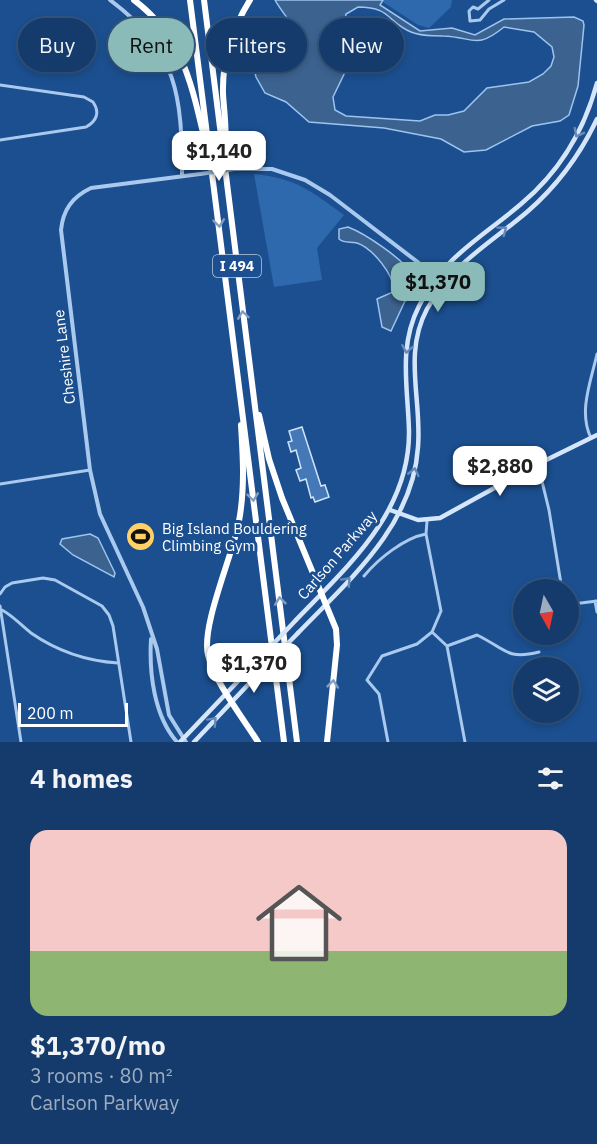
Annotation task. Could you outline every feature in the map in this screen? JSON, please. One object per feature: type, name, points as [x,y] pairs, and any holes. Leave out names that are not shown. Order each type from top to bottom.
[{"type":"highway","points":[[134,0],[162,27],[184,63],[194,92],[211,165]]},
{"type":"highway","name":"I 494","points":[[190,0],[284,742]]},
{"type":"highway","name":"I 494","points":[[204,0],[297,742]]},
{"type":"highway","points":[[224,159],[226,139],[223,90],[226,55],[234,31],[250,0]]},
{"type":"highway","points":[[251,373],[272,467],[296,534],[334,620],[337,640],[327,742]]},
{"type":"highway","points":[[237,377],[243,473],[241,510],[206,643],[210,663],[258,742]]},
{"type":"main road","name":"Carlson Parkway","points":[[178,742],[185,740],[322,592],[373,536],[390,510],[404,475],[409,448],[404,381],[407,349],[416,314],[437,277],[458,253],[519,206],[552,172],[577,136],[589,110],[597,83]]},
{"type":"main road","name":"Carlson Parkway","points":[[194,742],[380,545],[399,513],[412,480],[418,448],[415,345],[423,318],[445,283],[475,251],[526,213],[554,185],[577,156],[597,119]]},
{"type":"main road","points":[[390,510],[418,520],[427,521],[440,518],[538,464],[597,435]]},
{"type":"street","points":[[110,0],[141,26],[169,68],[180,108],[182,176]]},
{"type":"street","points":[[478,9],[489,0]]},
{"type":"street","points":[[484,14],[473,7],[469,11],[470,21],[476,22],[504,0]]},
{"type":"street","points":[[0,85],[90,99],[96,106],[97,116],[86,127],[0,140]]},
{"type":"street","name":"Cheshire Lane","points":[[185,740],[167,711],[159,657],[143,606],[100,513],[90,470],[61,239],[64,214],[72,201],[91,188],[234,169],[272,169],[305,180],[330,195],[445,283]]},
{"type":"street","points":[[425,267],[428,281],[426,294]]},
{"type":"street","points":[[591,438],[585,424],[585,410],[597,354]]},
{"type":"street","points":[[538,464],[549,510],[559,579]]},
{"type":"street","points":[[0,484],[90,470]]},
{"type":"street","points":[[388,742],[379,694],[367,680],[380,654],[417,644],[432,632],[441,611],[426,534],[427,521]]},
{"type":"street","points":[[364,576],[370,568],[401,546],[416,536],[426,534]]},
{"type":"street","points":[[0,594],[9,584],[40,578],[60,582],[106,610],[113,623],[131,742]]},
{"type":"street","points":[[579,602],[596,601],[597,612]]},
{"type":"street","points":[[0,608],[38,638],[61,650],[92,660],[119,663]]},
{"type":"street","points":[[0,608],[21,742]]},
{"type":"street","points":[[432,632],[447,646],[465,742]]},
{"type":"street","points":[[447,646],[477,635],[507,653],[520,656],[539,652]]},
{"type":"street","name":"Cheshire Lane","points":[[151,636],[152,666],[160,713],[165,727],[178,742]]},
{"type":"shaded area","points":[[275,0],[383,0],[380,5],[400,18],[390,18],[383,12],[358,7],[346,14],[345,18],[319,18],[319,72],[345,72],[333,97],[335,110],[346,116],[420,121],[435,115],[464,111],[487,88],[529,82],[543,74],[551,66],[554,57],[552,47],[534,32],[504,27],[487,38],[475,40],[415,34],[404,28],[404,21],[420,31],[452,28],[475,35],[504,19],[574,17],[583,21],[584,25],[578,86],[569,115],[560,121],[532,126],[486,150],[464,152],[441,139],[384,128],[309,122],[286,102],[265,93],[255,72],[307,72],[307,18],[287,18]]},
{"type":"shaded area","points":[[380,0],[452,0],[451,7],[429,28],[418,25]]},
{"type":"shaded area","points":[[254,174],[292,182],[344,215],[317,248],[322,280],[274,287]]},
{"type":"shaded area","points":[[348,227],[384,248],[413,275],[408,300],[405,301],[391,331],[382,327],[377,299],[393,292],[391,278],[376,256],[363,246],[339,239],[339,229]]},
{"type":"shaded area","points":[[90,534],[98,538],[115,573],[114,577],[73,555],[60,544],[62,539]]},
{"type":"building","points":[[302,427],[321,486],[325,485],[329,497],[315,502],[313,497],[311,498],[306,479],[300,481],[296,470],[301,468],[296,450],[291,452],[288,442],[292,441],[289,431]]},
{"type":"place","name":"Big Island Bouldering Climbing Gym","points":[[141,537]]}]
